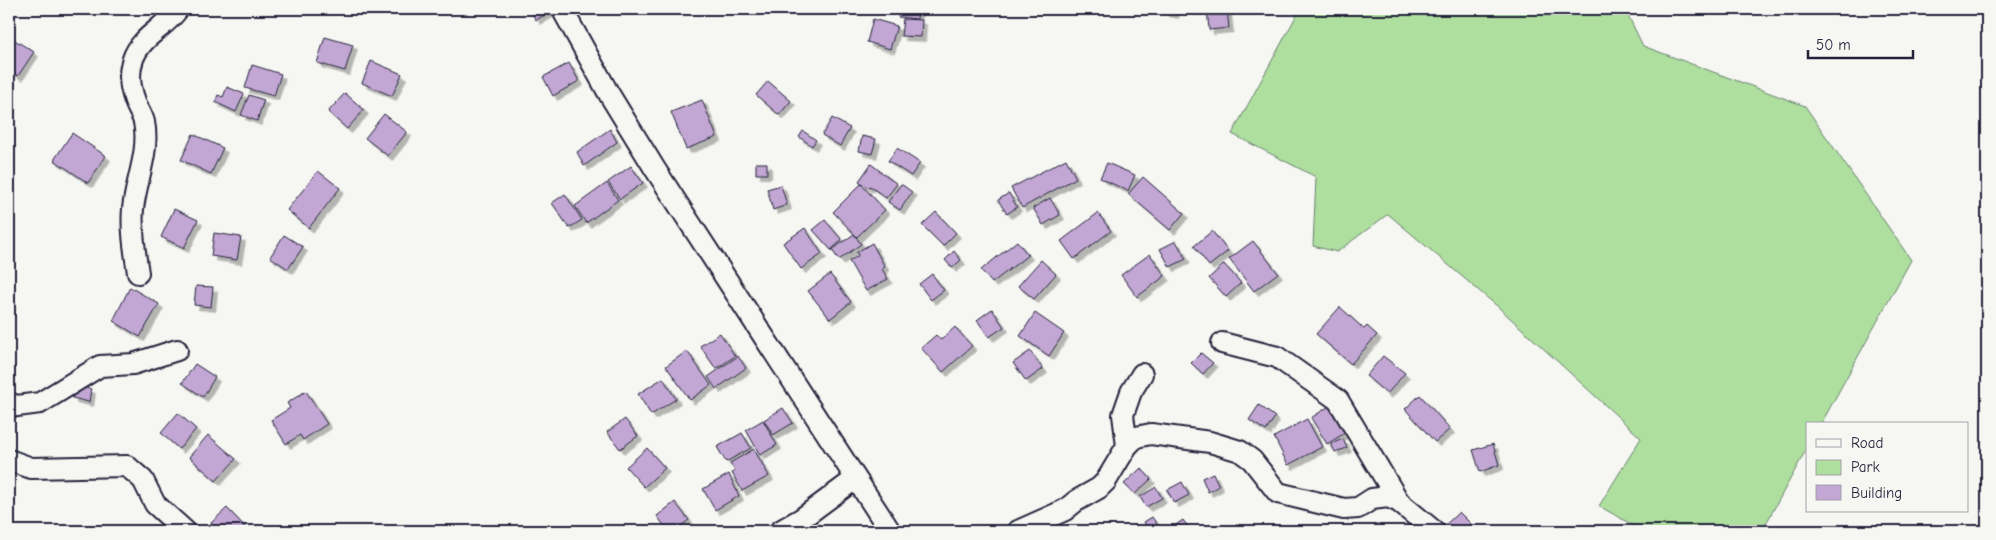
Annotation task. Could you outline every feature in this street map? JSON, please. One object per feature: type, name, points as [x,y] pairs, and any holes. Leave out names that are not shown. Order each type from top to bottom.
[{"type":"street","points":[[138,273],[132,231],[133,208],[145,148],[144,121],[134,100],[130,78],[132,60],[141,43],[173,16],[178,9]]},
{"type":"street","points":[[562,9],[609,94],[655,168],[890,531]]},
{"type":"street","points":[[1222,343],[1277,358],[1338,400],[1399,502]]},
{"type":"street","points":[[9,403],[17,406],[40,403],[100,366],[133,364],[177,350]]},
{"type":"street","points":[[1127,446],[1122,415],[1131,392],[1142,374]]},
{"type":"street","points":[[1018,531],[1064,510],[1099,488],[1106,481],[1127,446],[1136,437],[1151,434],[1222,445],[1240,451],[1252,460],[1278,493],[1344,509],[1358,508],[1372,499],[1388,497],[1399,502],[1434,531]]},
{"type":"street","points":[[9,460],[31,468],[127,466],[143,480],[156,504],[185,531]]},
{"type":"street","points":[[780,531],[855,479]]},
{"type":"green space","points":[[1300,9],[1625,9],[1643,46],[1805,106],[1911,260],[1822,422],[1806,422],[1806,450],[1762,531],[1643,531],[1599,506],[1641,438],[1497,306],[1388,214],[1337,252],[1313,246],[1316,177],[1232,134]]},
{"type":"building","points":[[529,9],[551,9],[552,11],[536,20]]},
{"type":"building","points":[[899,9],[918,9],[917,19],[898,17]]},
{"type":"building","points":[[1164,9],[1175,9],[1174,14],[1164,12]]},
{"type":"building","points":[[1207,9],[1227,9],[1229,28],[1209,30]]},
{"type":"building","points":[[873,19],[897,26],[890,49],[867,42]]},
{"type":"building","points":[[903,19],[922,20],[921,37],[901,36]]},
{"type":"building","points":[[325,37],[353,45],[345,71],[317,63]]},
{"type":"building","points":[[13,39],[34,52],[18,76],[9,70],[9,46]]},
{"type":"building","points":[[371,61],[402,74],[392,96],[362,83]]},
{"type":"building","points":[[569,63],[579,81],[553,96],[543,77]]},
{"type":"building","points":[[252,65],[281,74],[274,96],[245,88]]},
{"type":"building","points":[[768,81],[791,101],[779,115],[756,95]]},
{"type":"building","points":[[227,87],[244,94],[236,112],[215,102],[218,95],[223,97]]},
{"type":"building","points":[[345,93],[364,110],[347,129],[328,112]]},
{"type":"building","points":[[249,95],[264,100],[257,121],[241,115]]},
{"type":"building","points":[[702,100],[717,137],[686,149],[671,112]]},
{"type":"building","points":[[384,114],[407,132],[388,156],[365,138]]},
{"type":"building","points":[[832,118],[850,128],[840,146],[822,135]]},
{"type":"building","points":[[610,129],[617,142],[584,166],[577,152]]},
{"type":"building","points":[[803,131],[816,140],[812,146],[799,137]]},
{"type":"building","points":[[72,133],[106,156],[88,183],[54,160]]},
{"type":"building","points":[[193,134],[223,148],[211,174],[181,160]]},
{"type":"building","points":[[862,136],[876,139],[872,154],[859,151]]},
{"type":"building","points":[[897,148],[920,163],[911,176],[888,161]]},
{"type":"building","points":[[1066,159],[1076,178],[1022,208],[1011,188]]},
{"type":"building","points":[[756,163],[767,163],[767,174],[756,174]]},
{"type":"building","points":[[1107,163],[1135,175],[1128,191],[1100,178]]},
{"type":"building","points":[[871,164],[897,184],[886,198],[870,186],[868,188],[859,181]]},
{"type":"building","points":[[631,166],[643,183],[620,199],[608,182]]},
{"type":"building","points":[[318,171],[340,188],[309,228],[287,210]]},
{"type":"building","points":[[1143,177],[1184,213],[1170,230],[1128,194]]},
{"type":"building","points":[[607,183],[618,200],[586,223],[575,206]]},
{"type":"building","points":[[861,184],[885,210],[857,237],[833,212]]},
{"type":"building","points":[[901,184],[912,192],[900,210],[888,202]]},
{"type":"building","points":[[781,185],[787,205],[773,210],[767,189]]},
{"type":"building","points":[[1009,193],[1017,207],[1007,214],[998,200]]},
{"type":"building","points":[[565,194],[582,220],[569,228],[552,203]]},
{"type":"building","points":[[1050,198],[1060,215],[1043,225],[1033,208]]},
{"type":"building","points":[[174,209],[198,220],[184,248],[161,237]]},
{"type":"building","points":[[936,212],[956,233],[943,246],[922,225]]},
{"type":"building","points":[[1098,213],[1111,231],[1074,259],[1061,241]]},
{"type":"building","points":[[825,220],[842,240],[831,250],[813,230]]},
{"type":"building","points":[[805,228],[822,254],[801,269],[783,243]]},
{"type":"building","points":[[1212,231],[1228,251],[1209,266],[1194,246]]},
{"type":"building","points":[[214,233],[241,237],[237,260],[211,256]]},
{"type":"building","points":[[854,234],[861,244],[839,260],[832,250]]},
{"type":"building","points":[[284,235],[303,247],[288,269],[270,257]]},
{"type":"building","points":[[1017,241],[1028,255],[992,283],[981,270]]},
{"type":"building","points":[[1176,241],[1186,259],[1170,267],[1160,249]]},
{"type":"building","points":[[1253,241],[1278,273],[1254,291],[1229,259]]},
{"type":"building","points":[[872,243],[885,267],[882,269],[888,279],[866,291],[849,261],[858,256],[857,252]]},
{"type":"building","points":[[954,251],[961,260],[952,268],[945,260]]},
{"type":"building","points":[[1150,254],[1165,276],[1137,297],[1121,275]]},
{"type":"building","points":[[1041,260],[1056,274],[1034,299],[1018,286]]},
{"type":"building","points":[[1224,264],[1241,283],[1226,297],[1209,278]]},
{"type":"building","points":[[830,274],[851,302],[830,319],[808,291]]},
{"type":"building","points":[[932,274],[944,290],[931,300],[919,284]]},
{"type":"building","points":[[196,286],[213,287],[211,307],[194,305]]},
{"type":"building","points":[[130,287],[159,304],[140,337],[113,321]]},
{"type":"building","points":[[1340,307],[1364,329],[1367,326],[1377,335],[1351,364],[1316,334]]},
{"type":"building","points":[[992,309],[1004,327],[989,337],[977,320]]},
{"type":"building","points":[[1035,313],[1064,333],[1049,356],[1020,336]]},
{"type":"building","points":[[955,327],[972,346],[943,372],[921,348],[936,335],[941,340]]},
{"type":"building","points":[[720,333],[735,356],[716,369],[700,346]]},
{"type":"building","points":[[687,351],[711,385],[690,400],[666,366]]},
{"type":"building","points":[[1030,351],[1043,369],[1026,381],[1013,363]]},
{"type":"building","points":[[1201,353],[1213,363],[1203,374],[1191,363]]},
{"type":"building","points":[[738,356],[746,368],[716,389],[708,377]]},
{"type":"building","points":[[1383,356],[1405,373],[1387,394],[1366,376]]},
{"type":"building","points":[[195,364],[215,377],[203,397],[182,383]]},
{"type":"building","points":[[663,378],[676,399],[651,415],[638,394]]},
{"type":"building","points":[[75,385],[91,389],[89,402],[72,398]]},
{"type":"building","points":[[306,391],[327,424],[303,440],[300,435],[286,444],[271,420],[290,408],[287,403]]},
{"type":"building","points":[[1420,395],[1450,429],[1435,442],[1405,409]]},
{"type":"building","points":[[1334,403],[1345,427],[1342,429],[1345,433],[1327,444],[1311,418]]},
{"type":"building","points":[[1259,405],[1275,417],[1266,431],[1249,420]]},
{"type":"building","points":[[783,408],[793,423],[773,435],[764,420]]},
{"type":"building","points":[[178,413],[196,429],[179,449],[161,433]]},
{"type":"building","points":[[625,419],[638,436],[620,449],[607,432]]},
{"type":"building","points":[[1307,419],[1322,447],[1288,465],[1274,437]]},
{"type":"building","points":[[763,420],[777,445],[760,455],[746,430]]},
{"type":"building","points":[[742,433],[751,448],[726,462],[717,447]]},
{"type":"building","points":[[208,435],[236,459],[216,481],[189,457]]},
{"type":"building","points":[[1343,439],[1347,448],[1335,452],[1331,444]]},
{"type":"building","points":[[1493,444],[1499,465],[1480,472],[1473,450]]},
{"type":"building","points":[[647,448],[665,468],[644,487],[626,467]]},
{"type":"building","points":[[754,449],[769,476],[742,491],[732,473],[735,471],[730,463]]},
{"type":"building","points":[[1141,468],[1151,479],[1135,494],[1124,484]]},
{"type":"building","points":[[1213,473],[1219,486],[1208,492],[1202,478]]},
{"type":"building","points":[[729,474],[739,496],[715,510],[703,489]]},
{"type":"building","points":[[1182,482],[1189,495],[1174,503],[1167,490]]},
{"type":"building","points":[[1156,487],[1162,498],[1146,507],[1140,497]]},
{"type":"building","points":[[675,502],[689,520],[674,531],[668,531],[657,516]]},
{"type":"building","points":[[227,508],[249,531],[218,531],[211,523]]},
{"type":"building","points":[[1459,512],[1475,528],[1471,531],[1443,531],[1441,529]]},
{"type":"building","points":[[1152,517],[1159,527],[1149,531],[1144,522]]},
{"type":"building","points":[[1183,520],[1188,527],[1183,531],[1177,524]]}]
